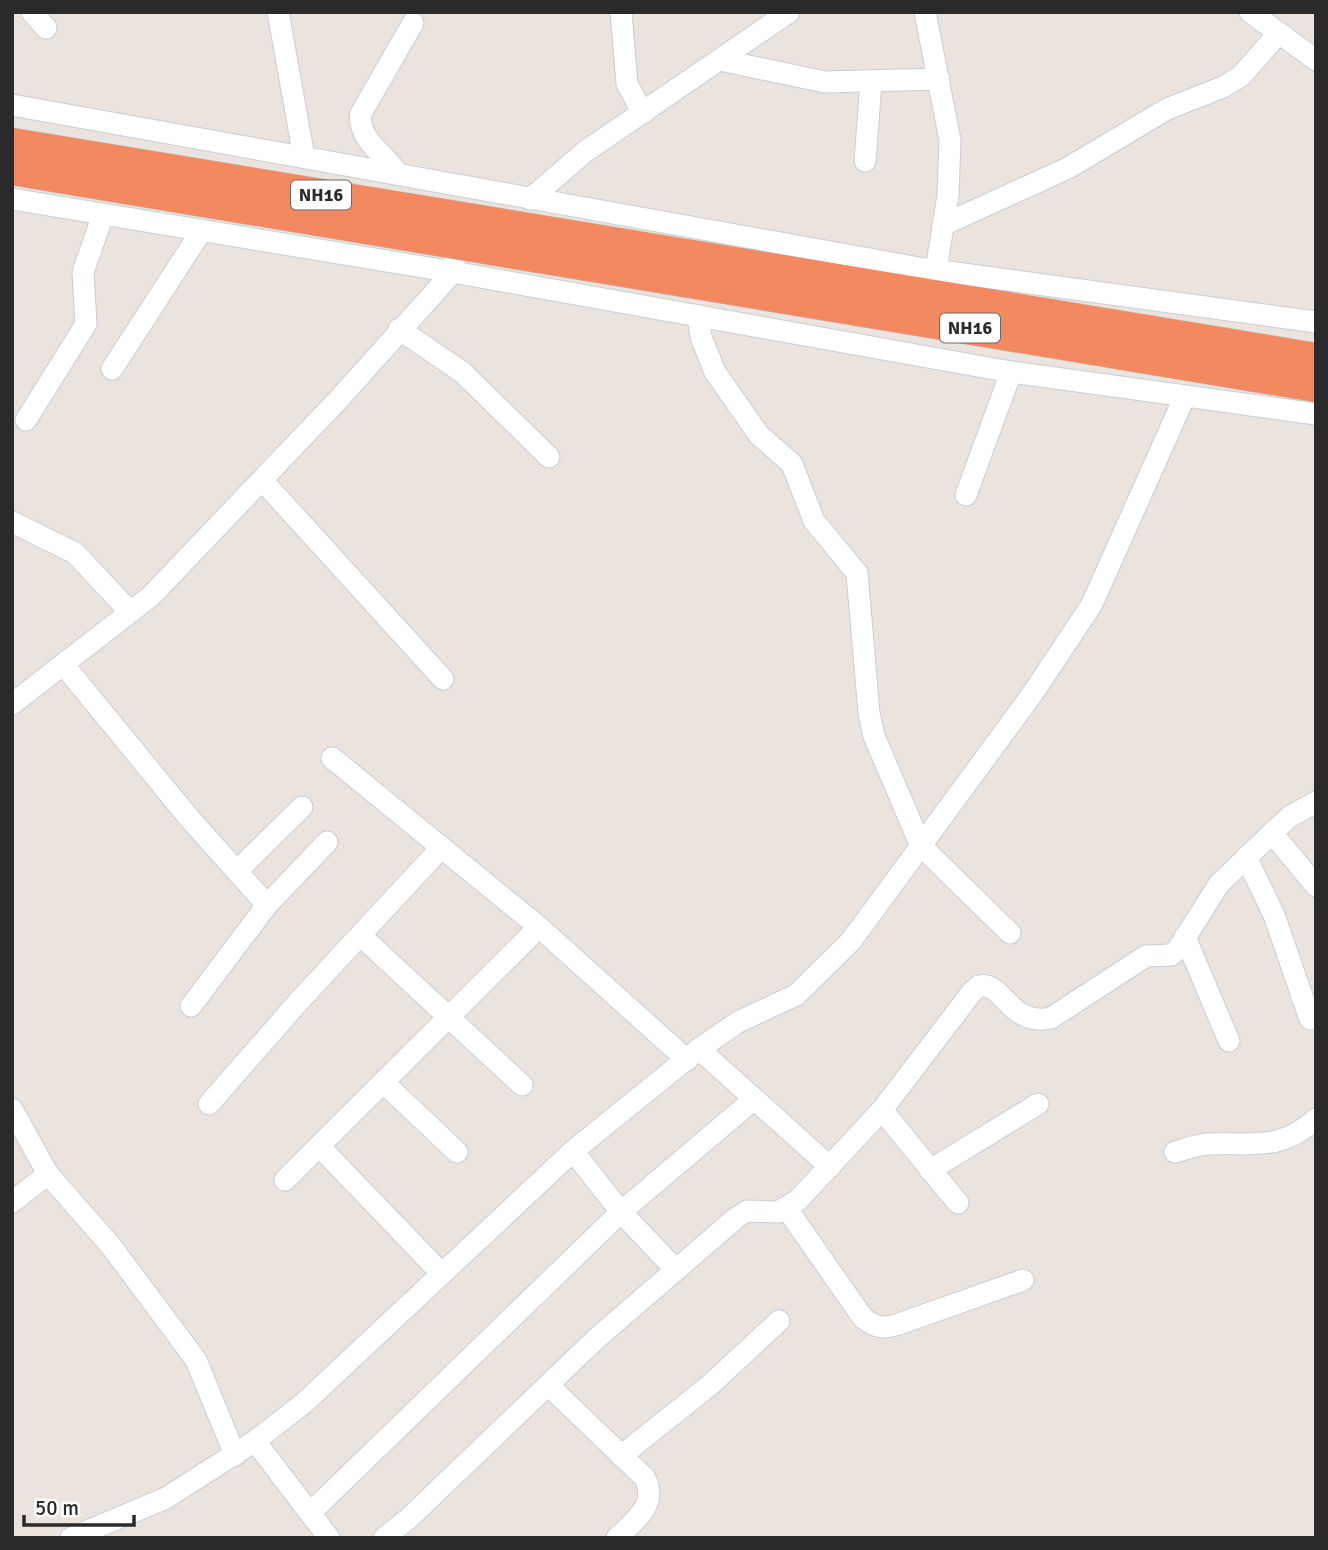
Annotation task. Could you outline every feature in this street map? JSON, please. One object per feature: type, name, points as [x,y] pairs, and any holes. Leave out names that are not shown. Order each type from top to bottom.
[{"type":"highway","name":"NH16","points":[[12,144],[1316,386]]},
{"type":"highway","name":"NH16","points":[[12,169],[1316,359]]},
{"type":"street","points":[[278,12],[304,157]]},
{"type":"street","points":[[925,12],[950,139],[948,195],[936,270]]},
{"type":"street","points":[[1250,12],[1316,60]]},
{"type":"street","points":[[623,13],[627,84],[643,113]]},
{"type":"street","points":[[530,199],[586,151],[783,14]]},
{"type":"street","points":[[398,174],[386,158],[372,148],[360,128],[359,115],[413,23]]},
{"type":"street","points":[[943,225],[1068,168],[1167,109],[1223,87],[1241,76],[1278,34]]},
{"type":"street","points":[[720,60],[825,82],[939,79]]},
{"type":"street","points":[[864,161],[872,82]]},
{"type":"street","points":[[12,106],[936,270],[1316,322]]},
{"type":"street","points":[[12,704],[150,596],[338,400],[453,272],[466,187]]},
{"type":"street","points":[[12,199],[453,272],[1011,372],[1184,398],[1316,414]]},
{"type":"street","points":[[26,420],[81,336],[86,324],[83,272],[103,215]]},
{"type":"street","points":[[112,369],[202,230]]},
{"type":"street","points":[[698,316],[701,337],[715,372],[759,435],[792,464],[814,520],[857,573],[869,713],[874,736],[921,846],[1010,933]]},
{"type":"street","points":[[399,330],[462,372],[549,457]]},
{"type":"street","points":[[966,495],[1011,372]]},
{"type":"street","points":[[71,1538],[166,1498],[255,1441],[304,1403],[573,1152],[693,1054],[738,1022],[796,995],[820,974],[851,941],[1033,694],[1092,604],[1184,398]]},
{"type":"street","points":[[261,480],[443,679]]},
{"type":"street","points":[[12,522],[75,553],[130,612]]},
{"type":"street","points":[[62,664],[267,905]]},
{"type":"street","points":[[332,758],[693,1054],[753,1100],[830,1167]]},
{"type":"street","points":[[384,1538],[408,1519],[548,1385],[676,1269],[747,1211],[778,1212],[787,1209],[882,1110],[979,986],[991,987],[1029,1020],[1051,1018],[1146,956],[1171,955],[1219,884],[1289,817],[1316,802]]},
{"type":"street","points":[[237,871],[302,807]]},
{"type":"street","points":[[1272,833],[1316,887]]},
{"type":"street","points":[[191,1006],[267,905],[327,842]]},
{"type":"street","points":[[209,1104],[300,1000],[441,848]]},
{"type":"street","points":[[1246,858],[1274,915],[1310,1019]]},
{"type":"street","points":[[285,1180],[539,927]]},
{"type":"street","points":[[361,936],[522,1085]]},
{"type":"street","points":[[1185,937],[1229,1041]]},
{"type":"street","points":[[383,1082],[457,1152]]},
{"type":"street","points":[[310,1513],[621,1212],[753,1100]]},
{"type":"street","points":[[930,1170],[1038,1104]]},
{"type":"street","points":[[12,1110],[48,1174],[111,1245],[196,1360],[234,1455]]},
{"type":"street","points":[[882,1110],[958,1203]]},
{"type":"street","points":[[1175,1152],[1203,1144],[1260,1146],[1289,1138],[1316,1119]]},
{"type":"street","points":[[319,1146],[442,1274]]},
{"type":"street","points":[[573,1152],[621,1212],[676,1269]]},
{"type":"street","points":[[12,1202],[48,1174]]},
{"type":"street","points":[[787,1209],[863,1318],[873,1326],[885,1329],[1023,1280]]},
{"type":"street","points":[[621,1456],[709,1385],[779,1321]]},
{"type":"street","points":[[548,1385],[645,1478],[651,1491],[649,1503],[640,1516],[617,1538]]},
{"type":"street","points":[[255,1441],[329,1538]]}]
